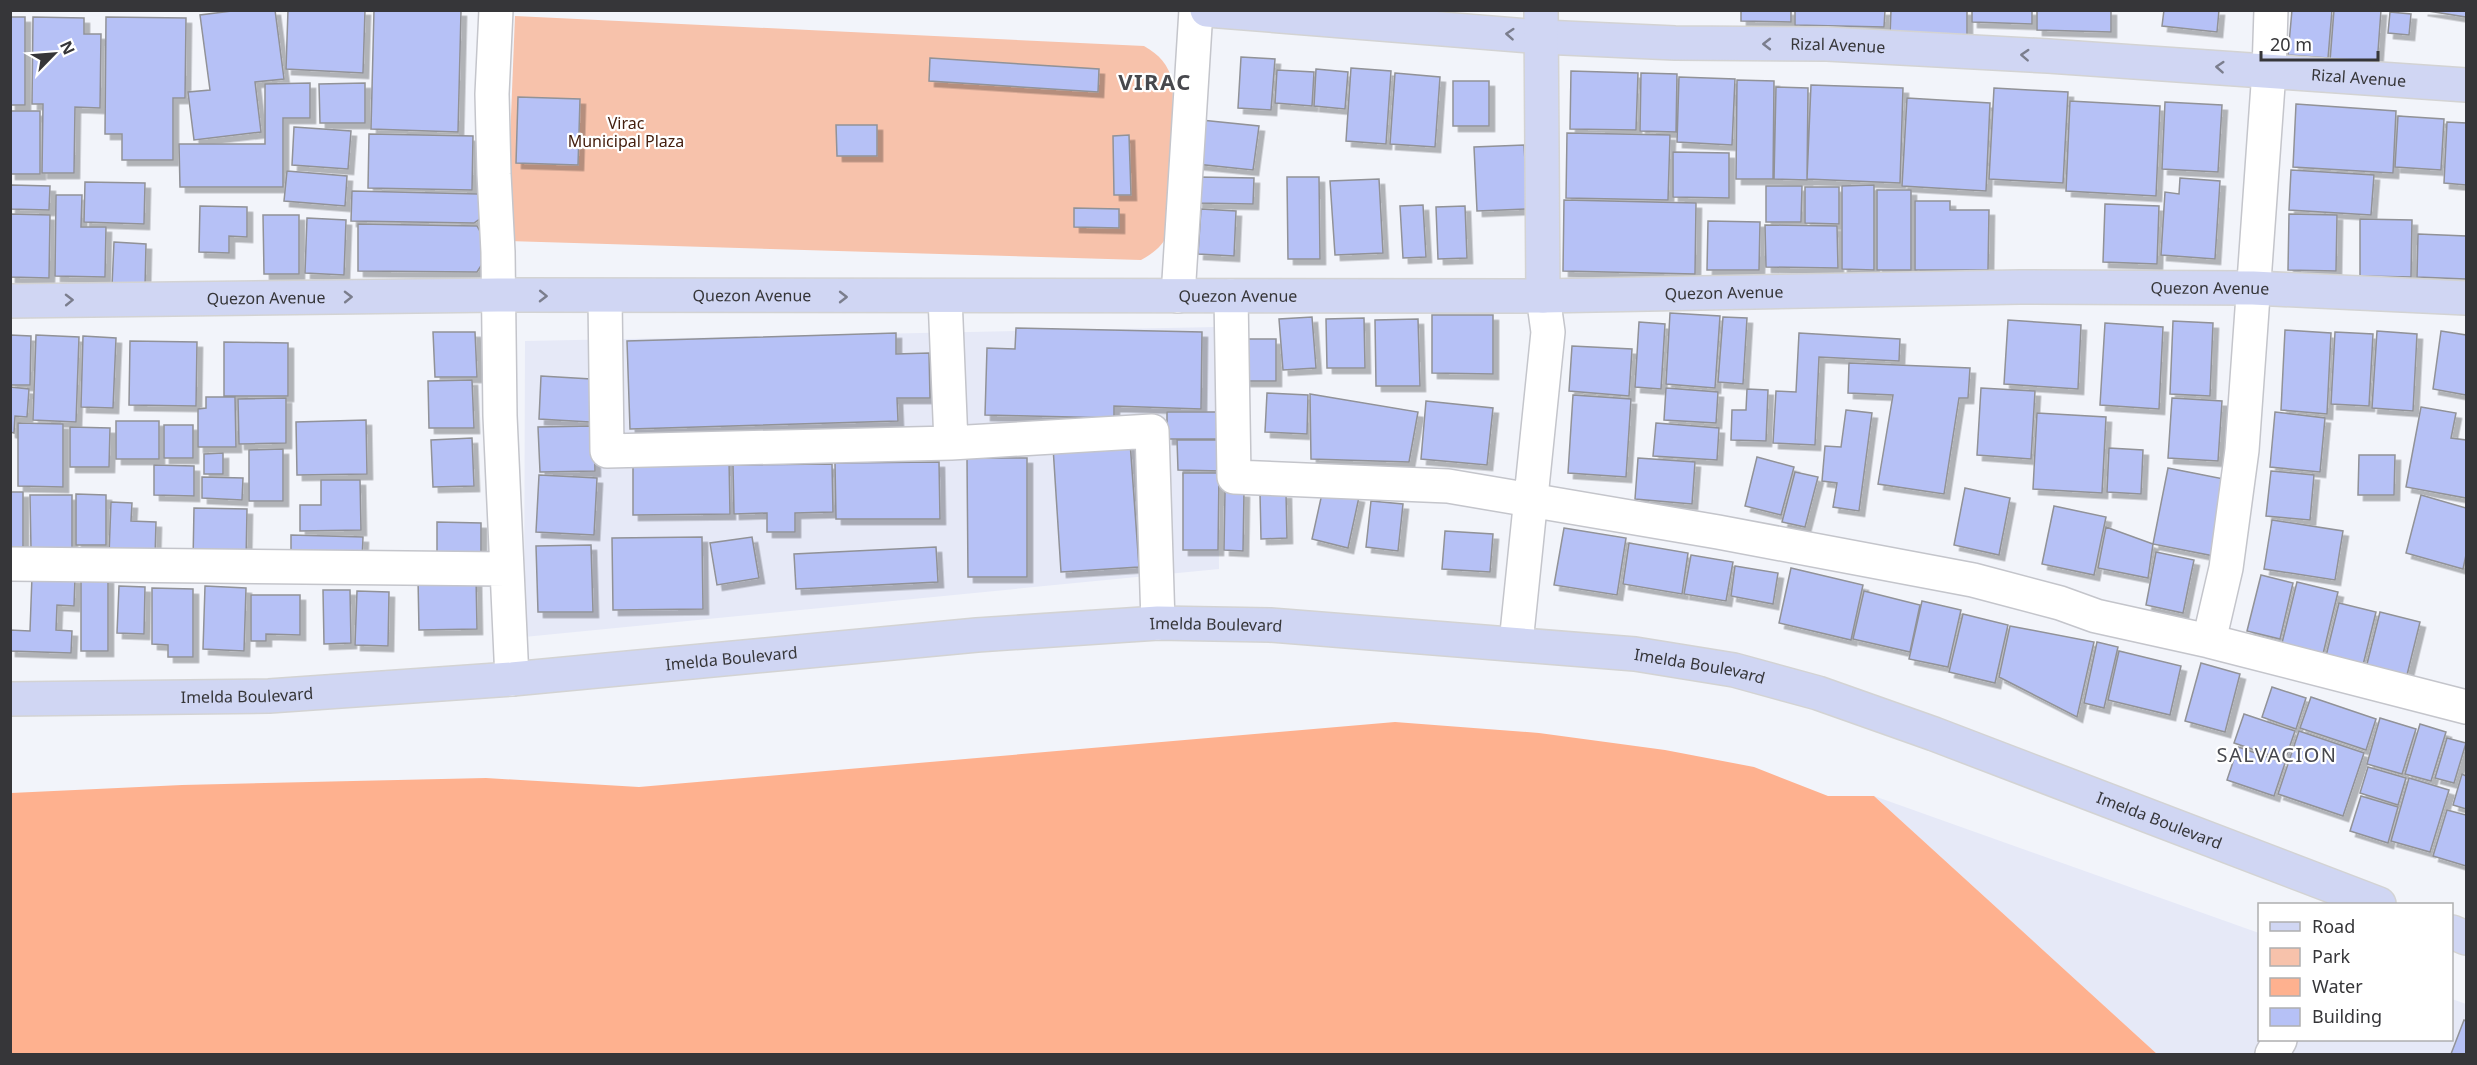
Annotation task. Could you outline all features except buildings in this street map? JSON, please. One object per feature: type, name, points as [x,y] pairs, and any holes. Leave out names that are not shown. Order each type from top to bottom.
[{"type":"main road","name":"Rizal Avenue","points":[[1207,10],[1541,24],[1676,43],[1827,44],[2466,85]]},
{"type":"main road","points":[[1541,24],[1543,296]]},
{"type":"main road","name":"Quezon Avenue","points":[[10,301],[498,296],[1543,296],[2020,287],[2253,288],[2466,298]]},
{"type":"main road","name":"Imelda Boulevard","points":[[10,699],[269,696],[512,679],[977,634],[1158,623],[1270,625],[1516,643],[1646,656],[1734,670],[1818,693],[1934,734],[2346,899],[2372,903]]},
{"type":"street","points":[[496,10],[492,94],[500,416],[512,679]]},
{"type":"street","points":[[1178,296],[1196,10]]},
{"type":"street","points":[[2209,641],[2226,568],[2242,450],[2269,71],[2271,10]]},
{"type":"street","points":[[1232,296],[1234,477],[1448,486],[1532,502],[1616,513],[1973,580],[2060,603],[2096,616],[2209,641],[2466,707]]},
{"type":"street","points":[[1516,643],[1548,332],[1543,296]]},
{"type":"street","points":[[605,297],[607,451],[951,444],[1152,431],[1158,623]]},
{"type":"street","points":[[945,297],[951,444]]},
{"type":"street","points":[[10,564],[507,569]]},
{"type":"shaded area","points":[[1217,327],[1219,569],[524,637],[525,341]]},
{"type":"shaded area","points":[[1874,796],[2258,933],[2258,1041],[2453,1041],[2453,999],[2466,1004],[2466,1054],[2157,1054]]},
{"type":"green space","name":"Virac Municipal Plaza","points":[[515,16],[1144,46],[1162,60],[1173,81],[1171,228],[1159,247],[1141,260],[506,241]]},
{"type":"water","points":[[1395,722],[1539,733],[1665,750],[1754,767],[1828,796],[1874,796],[2157,1054],[11,1054],[11,793],[182,785],[486,778],[639,787]]},
{"type":"district","name":"VIRAC","points":[[1155,82]]},
{"type":"district","name":"SALVACION","points":[[2277,755]]}]
